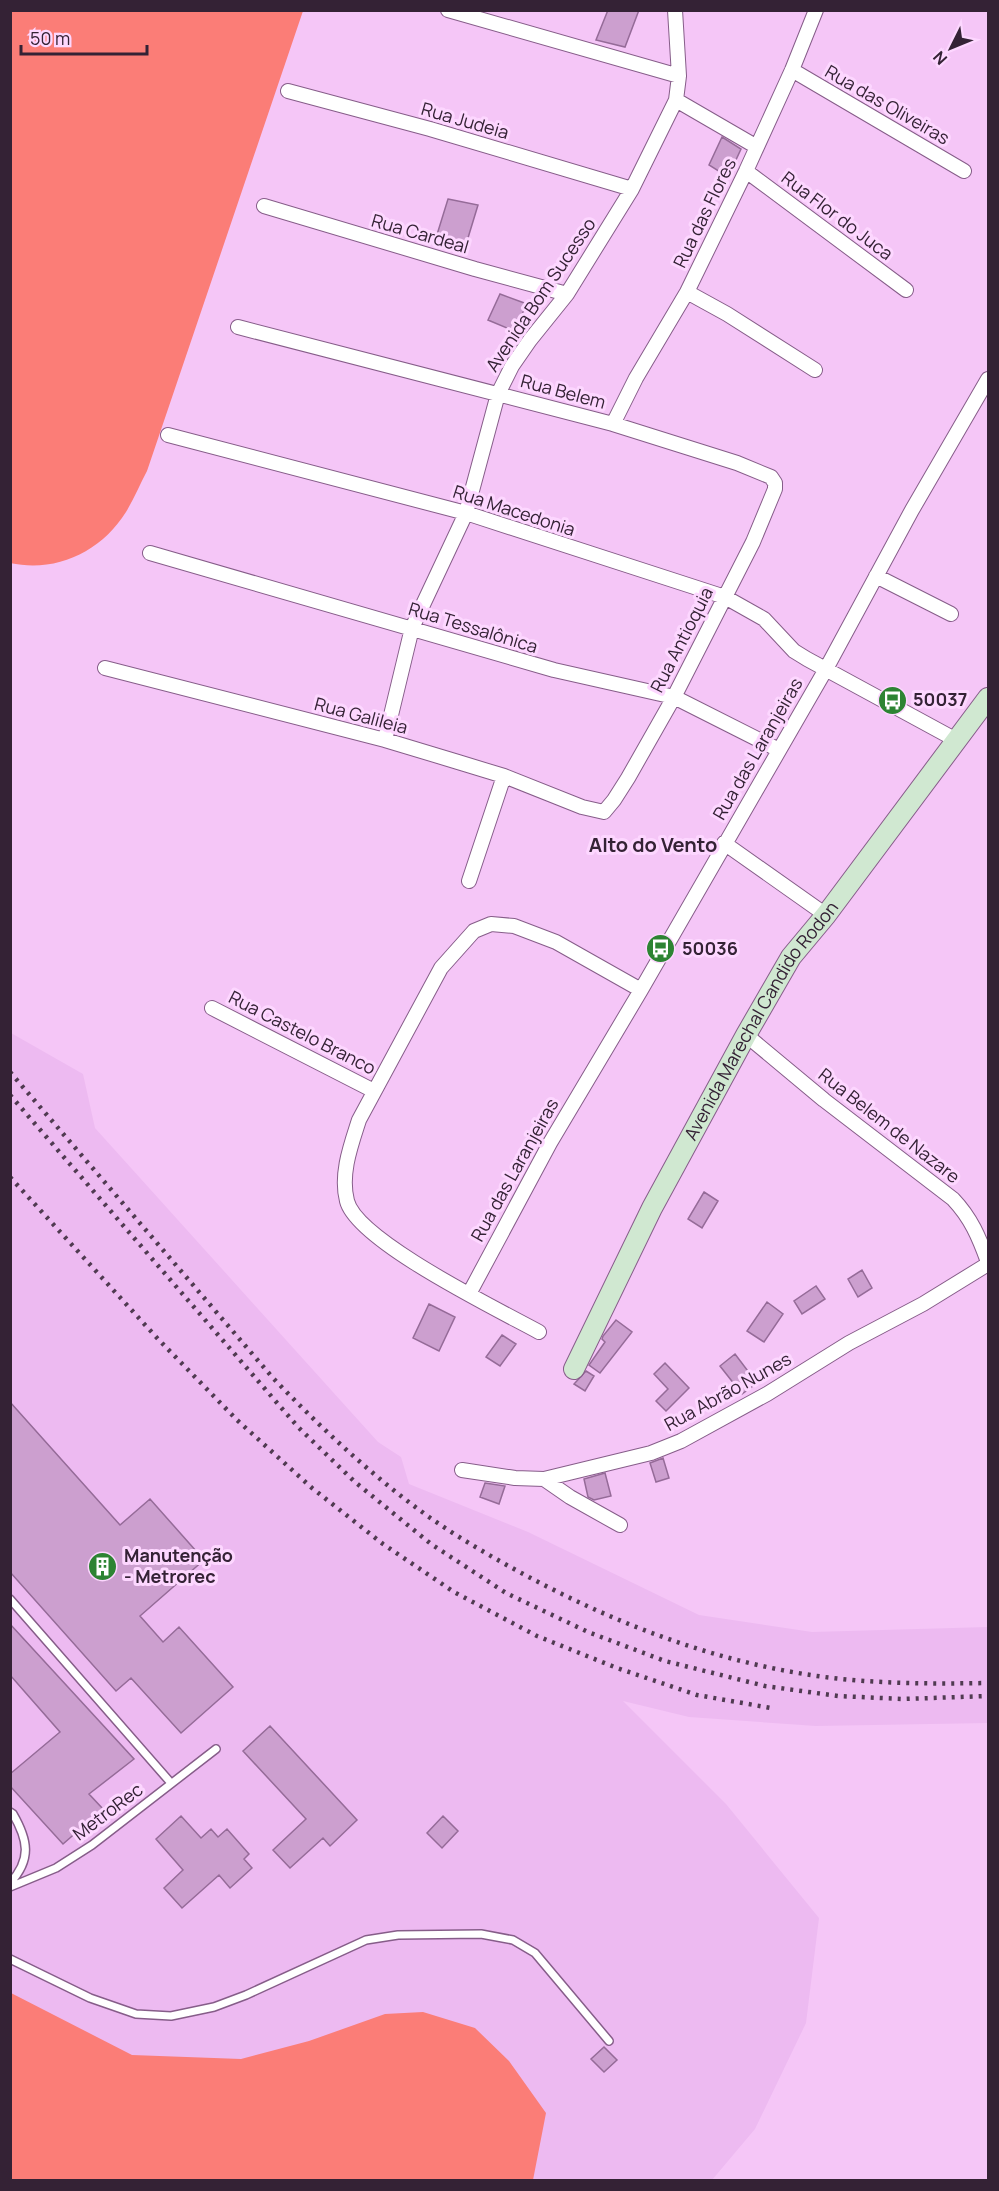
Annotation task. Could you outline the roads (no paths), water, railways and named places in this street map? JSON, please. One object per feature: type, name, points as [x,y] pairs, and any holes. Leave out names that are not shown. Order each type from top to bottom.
[{"type":"street","points":[[448,10],[680,76]]},
{"type":"street","name":"Avenida Bom Sucesso","points":[[385,740],[412,628],[466,513],[498,394],[512,366],[567,294],[632,189],[676,100],[680,76],[675,10]]},
{"type":"street","name":"Rua das Flores","points":[[613,424],[636,378],[687,292],[757,147],[816,10]]},
{"type":"street","name":"Rua das Oliveiras","points":[[792,70],[964,171]]},
{"type":"street","name":"Rua Judeia","points":[[288,91],[430,129],[632,189]]},
{"type":"street","points":[[676,100],[757,147]]},
{"type":"street","name":"Rua Flor do Juca","points":[[746,171],[906,290]]},
{"type":"street","name":"Rua Cardeal","points":[[264,206],[567,294]]},
{"type":"street","points":[[687,292],[815,370]]},
{"type":"street","name":"Rua Belem","points":[[238,327],[613,424],[771,477]]},
{"type":"street","name":"Rua das Laranjeiras","points":[[469,1294],[555,1133],[780,750],[917,501],[988,379]]},
{"type":"street","name":"Rua Macedonia","points":[[168,435],[466,513],[725,597],[764,619],[794,651],[958,741]]},
{"type":"street","name":"Rua Antioquia","points":[[604,813],[628,778],[674,697],[725,597],[771,502],[775,489],[771,477]]},
{"type":"street","name":"Rua Tessalônica","points":[[150,553],[554,670],[674,697],[780,750]]},
{"type":"street","points":[[876,576],[951,614]]},
{"type":"street","name":"Rua Galileia","points":[[105,668],[385,740],[504,776],[582,807],[604,813]]},
{"type":"street","name":"Avenida Marechal Candido Rodon","points":[[574,1369],[652,1208],[790,957],[826,915],[988,698]]},
{"type":"street","points":[[470,881],[504,776]]},
{"type":"street","points":[[724,843],[826,915]]},
{"type":"street","name":"Rua Castelo Branco","points":[[469,1294],[366,1230],[352,1214],[345,1186],[346,1164],[359,1120],[441,968],[474,931],[490,924],[514,926],[556,942],[641,990]]},
{"type":"street","name":"Rua Castelo Branco","points":[[212,1008],[374,1091]]},
{"type":"street","name":"Rua Belem de Nazare","points":[[746,1035],[851,1120],[953,1198],[968,1214],[978,1233],[988,1263]]},
{"type":"street","name":"Rua Abrão Nunes","points":[[462,1470],[515,1478],[544,1479],[651,1453],[681,1441],[767,1394],[849,1343],[923,1304],[988,1263]]},
{"type":"street","points":[[469,1294],[539,1332]]},
{"type":"street","points":[[544,1479],[620,1526]]},
{"type":"lane","points":[[10,1599],[171,1783]]},
{"type":"lane","name":"MetroRec","points":[[10,1885],[56,1868],[92,1845],[216,1749]]},
{"type":"lane","name":"MetroRec","points":[[10,1812],[14,1814],[25,1834],[25,1857],[19,1874],[10,1885]]},
{"type":"lane","points":[[10,1959],[90,1998],[136,2014],[171,2016],[214,2007],[235,1999],[366,1940],[398,1935],[481,1934],[513,1940],[536,1953],[609,2041]]},
{"type":"railway","points":[[10,1072],[273,1378],[367,1468],[429,1517],[460,1538],[582,1604],[652,1633],[724,1656],[761,1666],[822,1677],[917,1683],[988,1683]]},
{"type":"railway","points":[[10,1095],[298,1427],[355,1482],[431,1544],[506,1593],[588,1632],[665,1661],[765,1686],[838,1696],[903,1699],[988,1696]]},
{"type":"railway","points":[[10,1177],[158,1339],[237,1420],[312,1488],[383,1544],[454,1592],[537,1636],[617,1668],[697,1695],[771,1708]]},
{"type":"place","name":"50037","points":[[892,700]]},
{"type":"place","name":"50036","points":[[661,949]]},
{"type":"place","name":"Manutenção - Metrorec","points":[[103,1566]]},
{"type":"district","name":"Alto do Vento","points":[[653,845]]}]
